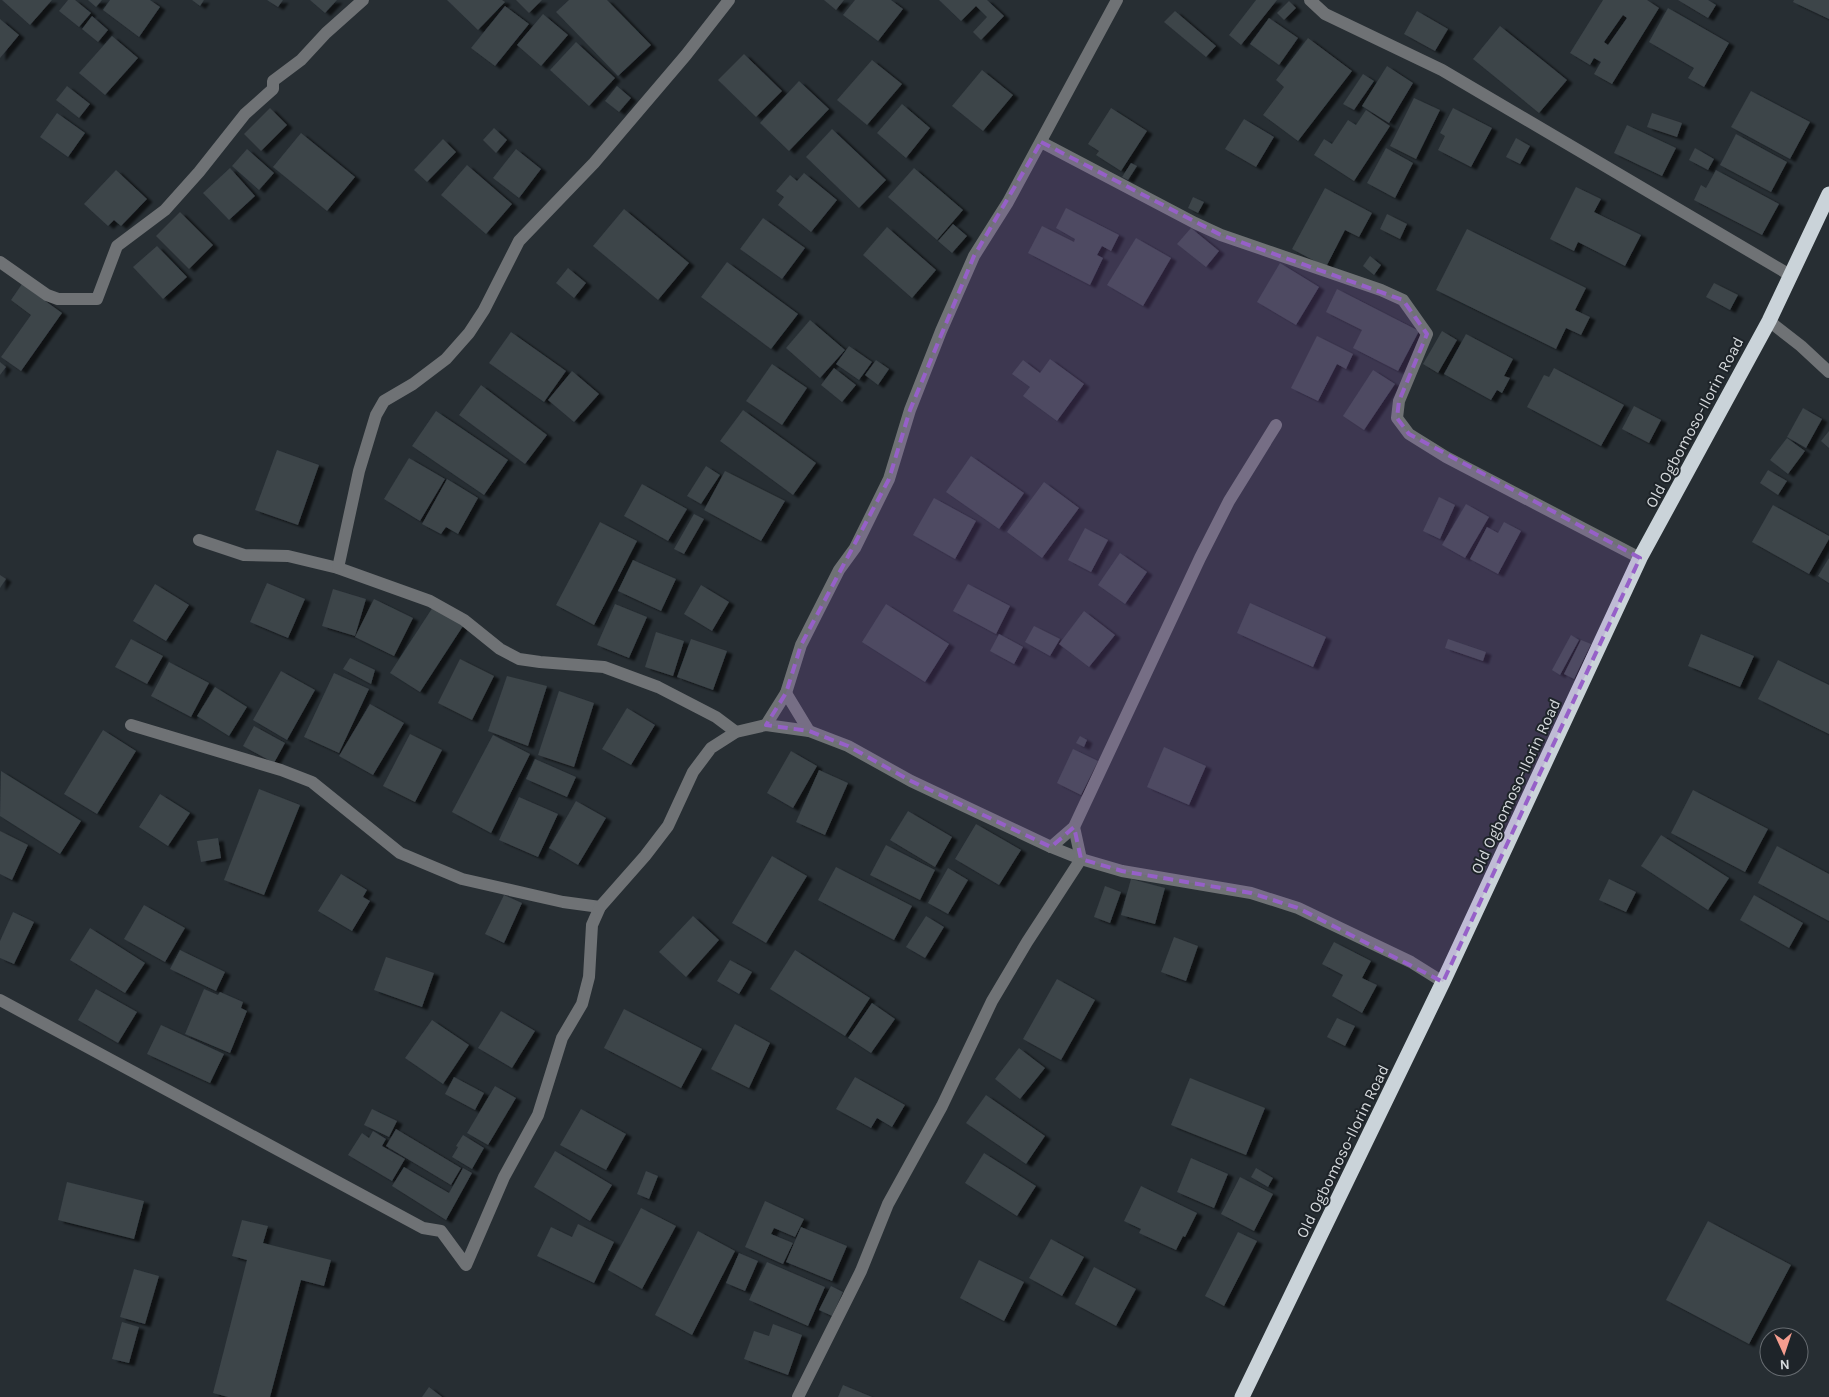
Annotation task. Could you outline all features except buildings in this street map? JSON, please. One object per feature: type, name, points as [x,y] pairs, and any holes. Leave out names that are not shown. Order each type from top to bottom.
[{"type":"highway","name":"Old Ogbomoso-Ilorin Road","points":[[1242,1397],[1443,982],[1640,558],[1769,321],[1829,194]]},
{"type":"street","points":[[0,262],[47,295],[58,299],[97,299],[117,246],[165,210],[199,172],[245,114],[273,89],[273,81],[301,60],[326,33],[363,0]]},
{"type":"street","points":[[338,568],[359,471],[376,415],[384,401],[413,384],[446,359],[469,333],[484,310],[519,241],[594,163],[686,55],[729,0]]},
{"type":"street","points":[[766,725],[786,693],[801,645],[839,570],[855,548],[890,480],[910,410],[941,331],[974,256],[1008,202],[1117,0]]},
{"type":"street","points":[[1310,0],[1325,14],[1442,70],[1790,275]]},
{"type":"street","points":[[1041,142],[1221,235],[1381,290],[1403,300],[1427,334],[1399,401],[1397,418],[1409,434],[1446,457],[1640,558]]},
{"type":"street","points":[[1769,321],[1801,346],[1829,372]]},
{"type":"street","points":[[1051,847],[1074,827],[1200,558],[1229,501],[1276,425]]},
{"type":"street","points":[[199,540],[244,555],[288,556],[338,568],[430,601],[464,620],[500,649],[519,659],[604,667],[658,687],[716,717],[736,732]]},
{"type":"street","points":[[786,693],[809,731]]},
{"type":"street","points":[[131,724],[281,770],[312,782],[400,853],[462,879],[563,902],[600,907]]},
{"type":"street","points":[[0,1000],[423,1228],[441,1231],[466,1266],[504,1177],[538,1115],[562,1038],[582,1004],[589,977],[592,925],[600,907],[645,856],[668,826],[694,772],[710,748],[736,732],[766,725],[809,731],[848,746],[911,781],[1051,847],[1081,859],[1122,871],[1251,893],[1298,908],[1411,962],[1443,982]]},
{"type":"street","points":[[798,1397],[861,1270],[888,1204],[942,1106],[992,1001],[1027,942],[1081,859],[1074,827]]},
{"type":"highlighted area","points":[[1041,142],[1221,235],[1403,300],[1427,334],[1399,401],[1397,418],[1409,434],[1640,558],[1443,982],[1298,908],[1251,893],[1122,871],[1081,859],[1074,827],[1051,847],[911,781],[848,746],[809,731],[766,725],[786,693],[801,645],[889,479],[910,410],[974,256]]}]
